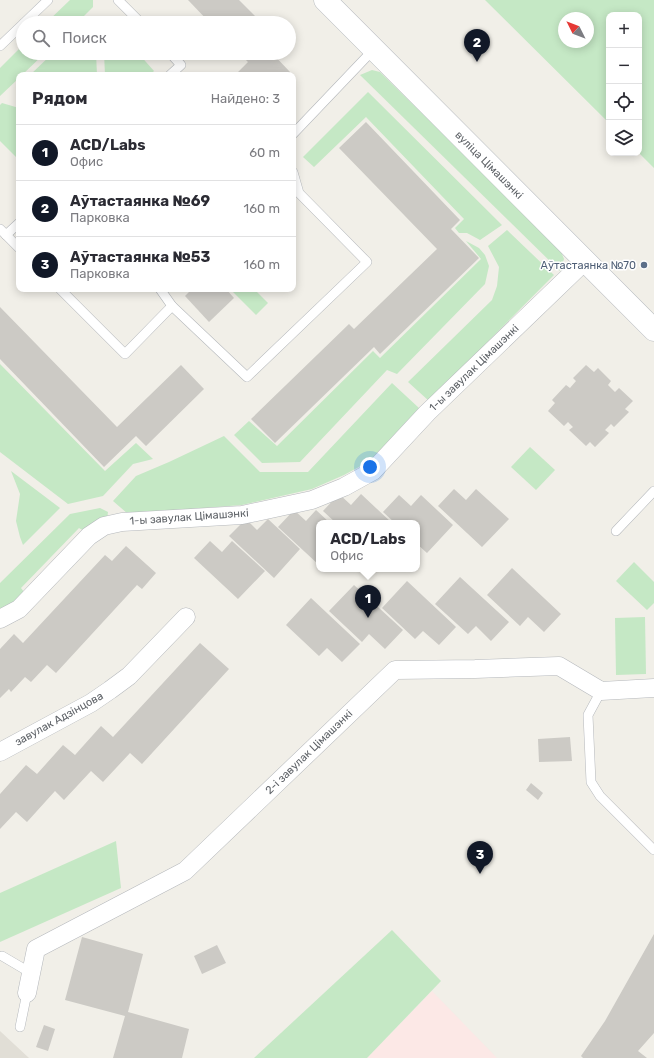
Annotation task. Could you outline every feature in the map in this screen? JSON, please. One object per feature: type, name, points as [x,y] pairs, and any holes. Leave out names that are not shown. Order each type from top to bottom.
[{"type":"main road","name":"вуліца Цімашэнкі","points":[[325,0],[654,330]]},
{"type":"street","name":"1-ы завулак Цімашэнкі","points":[[0,619],[20,609],[89,536],[104,526],[122,522],[242,515],[312,500],[344,487],[373,471],[427,413],[585,261]]},
{"type":"street","name":"завулак Адзінцова","points":[[0,752],[91,703],[110,690],[129,676],[186,617]]},
{"type":"street","name":"2-і завулак Цімашэнкі","points":[[27,993],[36,948],[185,871],[395,670],[559,666],[601,691]]},
{"type":"street","points":[[601,691],[654,688]]},
{"type":"lane","points":[[31,16],[48,0]]},
{"type":"lane","points":[[118,0],[133,16]]},
{"type":"lane","points":[[0,46],[16,30]]},
{"type":"lane","points":[[296,131],[374,49]]},
{"type":"lane","points":[[173,72],[181,65],[176,60]]},
{"type":"lane","points":[[162,292],[172,306],[247,377],[367,262],[299,193],[296,182]]},
{"type":"lane","points":[[16,225],[3,232],[16,245]]},
{"type":"lane","points":[[63,292],[125,354],[172,306]]},
{"type":"lane","points":[[616,531],[654,491]]},
{"type":"lane","points":[[601,691],[588,715],[591,782],[600,796],[654,850]]},
{"type":"lane","points":[[2,956],[31,973]]},
{"type":"lane","points":[[20,1026],[27,993]]},
{"type":"shaded area","points":[[432,991],[497,1058],[367,1058]]},
{"type":"shaded area","points":[[0,1031],[29,1058],[0,1058]]},
{"type":"green space","points":[[70,0],[93,0],[93,7],[84,16],[53,16]]},
{"type":"green space","points":[[485,0],[654,0],[654,168],[642,156],[642,12],[606,12],[606,120]]},
{"type":"green space","points":[[16,52],[16,60],[38,60],[25,72],[16,72],[16,81],[0,96],[0,68]]},
{"type":"green space","points":[[46,60],[96,60],[97,72],[33,72]]},
{"type":"green space","points":[[104,60],[144,60],[154,71],[153,72],[105,72]]},
{"type":"green space","points":[[372,70],[380,72],[560,249],[564,259],[560,271],[360,75]]},
{"type":"green space","points":[[368,92],[502,225],[480,240],[467,233],[459,233],[455,228],[464,219],[366,117],[314,167],[303,157]]},
{"type":"green space","points":[[2,103],[16,107],[16,157],[0,141],[0,105]]},
{"type":"green space","points":[[507,230],[554,275],[429,401],[408,382],[492,300],[497,286],[499,267],[488,246]]},
{"type":"green space","points":[[466,241],[479,248],[485,255],[489,266],[485,284],[397,374],[387,370],[300,462],[262,463],[234,435],[249,421],[277,446],[373,351],[380,358],[481,259]]},
{"type":"green space","points":[[233,292],[257,292],[268,303],[256,315]]},
{"type":"green space","points":[[0,364],[105,471],[136,443],[153,459],[133,464],[103,496],[68,504],[0,452]]},
{"type":"green space","points":[[392,383],[419,408],[370,461],[344,475],[312,489],[242,505],[128,514],[113,501],[136,476],[224,436],[260,472],[308,472]]},
{"type":"green space","points":[[530,447],[555,470],[536,490],[511,467]]},
{"type":"green space","points":[[11,471],[60,508],[23,545],[16,521],[20,494]]},
{"type":"green space","points":[[100,508],[108,512],[107,519],[84,531],[79,528],[21,588],[24,592],[12,607],[0,614],[0,583],[70,514]]},
{"type":"green space","points":[[634,562],[654,582],[654,603],[647,610],[616,581]]},
{"type":"green space","points":[[645,617],[646,674],[616,675],[615,618]]},
{"type":"green space","points":[[116,841],[121,888],[0,942],[0,893]]},
{"type":"green space","points":[[392,930],[441,981],[367,1058],[254,1058]]},
{"type":"building","points":[[188,0],[239,0],[255,16],[203,16]]},
{"type":"building","points":[[246,60],[279,60],[290,72],[238,72],[248,62]]},
{"type":"building","points":[[366,122],[460,220],[451,229],[479,258],[380,354],[374,347],[275,443],[251,419],[349,324],[354,329],[437,249],[339,148]]},
{"type":"building","points":[[189,292],[229,292],[234,298],[209,322],[185,296]]},
{"type":"building","points":[[0,307],[117,427],[181,365],[204,389],[146,446],[136,436],[104,467],[0,359]]},
{"type":"building","points":[[586,365],[594,372],[598,368],[611,381],[608,385],[615,392],[619,388],[633,401],[625,409],[629,412],[614,427],[611,424],[605,430],[609,433],[595,447],[590,442],[586,446],[569,430],[573,427],[568,422],[564,426],[548,411],[555,403],[552,400],[566,385],[570,388],[576,381],[573,378]]},
{"type":"building","points":[[454,489],[466,500],[476,489],[509,519],[482,547],[438,506]]},
{"type":"building","points":[[339,494],[351,505],[361,494],[389,520],[333,520],[323,511]]},
{"type":"building","points":[[399,495],[411,506],[421,495],[453,525],[427,553],[420,547],[420,520],[392,520],[383,512]]},
{"type":"building","points":[[294,510],[306,521],[316,510],[327,520],[316,520],[316,562],[278,527]]},
{"type":"building","points":[[246,519],[257,530],[268,519],[300,549],[274,578],[229,536]]},
{"type":"building","points":[[210,541],[222,552],[232,541],[265,571],[238,599],[194,558]]},
{"type":"building","points":[[126,546],[156,573],[142,589],[137,585],[56,673],[47,665],[31,682],[25,677],[11,692],[9,689],[0,698],[0,649],[14,634],[23,643],[105,555],[112,561]]},
{"type":"building","points":[[512,568],[561,614],[544,632],[528,617],[520,626],[487,595]]},
{"type":"building","points":[[460,577],[509,622],[491,641],[476,626],[468,634],[435,604]]},
{"type":"building","points":[[407,581],[456,627],[439,645],[423,631],[415,639],[382,608]]},
{"type":"building","points":[[354,585],[403,630],[385,649],[369,634],[362,642],[329,611]]},
{"type":"building","points":[[311,598],[360,644],[342,662],[327,648],[319,656],[286,625]]},
{"type":"building","points":[[200,643],[229,669],[142,764],[130,753],[103,782],[91,771],[64,800],[55,791],[27,822],[16,812],[0,829],[0,794],[26,765],[37,774],[63,745],[75,755],[101,726],[113,737]]},
{"type":"building","points":[[570,737],[572,761],[539,762],[538,739]]},
{"type":"building","points":[[531,783],[543,793],[538,800],[526,790]]},
{"type":"building","points":[[654,934],[654,1033],[638,1051],[647,1058],[583,1058],[581,1056],[605,1021]]},
{"type":"building","points":[[82,937],[143,954],[128,1012],[189,1029],[182,1058],[113,1058],[125,1016],[65,1000]]},
{"type":"building","points":[[217,945],[226,963],[202,974],[194,956]]},
{"type":"building","points":[[44,1025],[55,1029],[48,1051],[36,1047]]},
{"type":"place","name":"Аўтастаянка №69","points":[[477,62]]},
{"type":"place","name":"Аўтастаянка №70","points":[[644,265]]},
{"type":"place","name":"ACD/Labs","points":[[368,618]]},
{"type":"place","name":"Аўтастаянка №53","points":[[480,874]]}]
